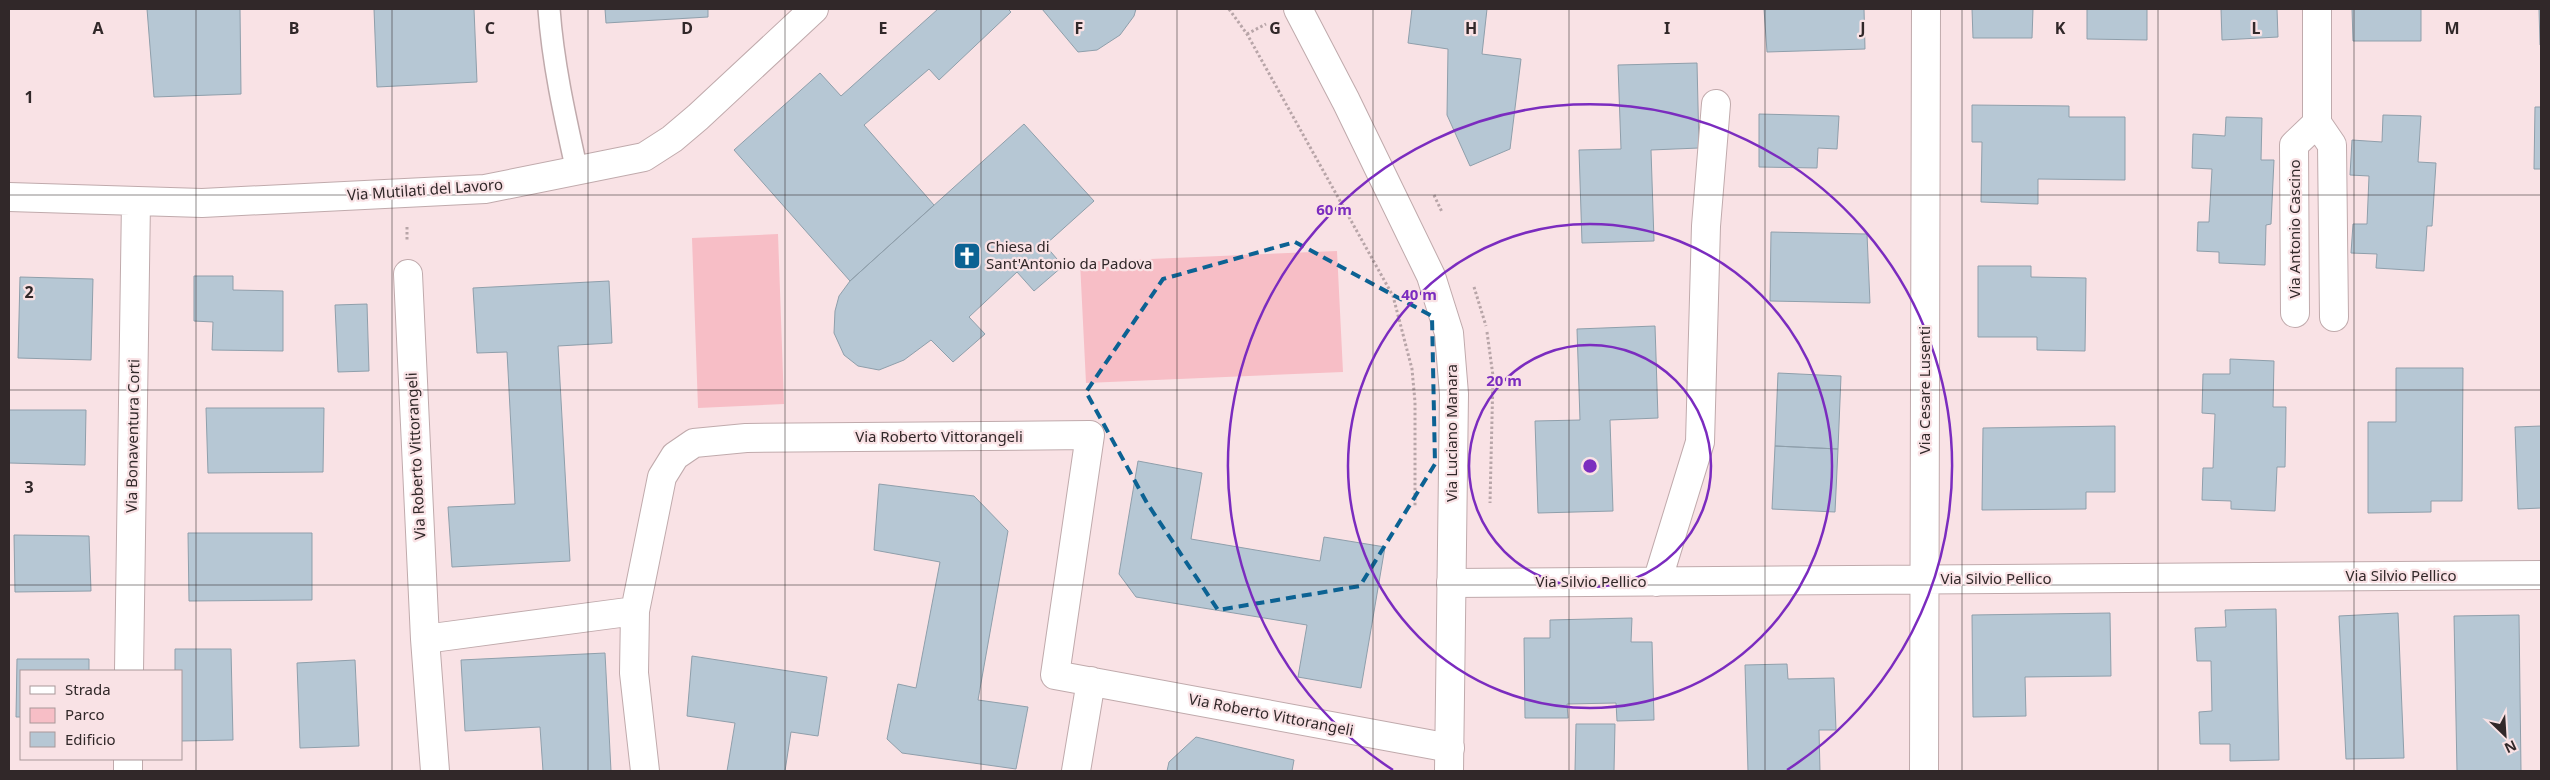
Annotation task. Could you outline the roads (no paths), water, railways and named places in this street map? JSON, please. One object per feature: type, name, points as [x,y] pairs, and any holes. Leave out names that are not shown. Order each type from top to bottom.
[{"type":"street","name":"Via Mutilati del Lavoro","points":[[9,197],[202,203],[485,189],[644,157],[672,139],[814,9]]},
{"type":"street","name":"Via Luciano Manara","points":[[1298,9],[1389,187],[1431,276],[1442,305],[1449,333],[1454,394],[1450,760]]},
{"type":"street","name":"Via Cesare Lusenti","points":[[1924,771],[1926,9]]},
{"type":"street","points":[[2317,9],[2317,123],[2332,145],[2334,317]]},
{"type":"street","points":[[1657,582],[1700,442],[1706,226],[1716,104]]},
{"type":"street","name":"Via Antonio Cascino","points":[[2295,314],[2294,145],[2317,123]]},
{"type":"street","name":"Via Bonaventura Corti","points":[[130,670],[136,201]]},
{"type":"street","name":"Via Roberto Vittorangeli","points":[[408,274],[424,639],[435,771]]},
{"type":"street","name":"Via Roberto Vittorangeli","points":[[645,771],[634,673],[635,611],[662,477],[675,456],[694,442],[746,438],[1090,435],[1055,675],[1450,760]]},
{"type":"street","name":"Via Silvio Pellico","points":[[1451,583],[2541,575]]},
{"type":"street","points":[[424,639],[635,611]]},
{"type":"street","points":[[1076,771],[1091,682]]},
{"type":"lane","points":[[549,9],[552,49],[560,99],[577,171]]},
{"type":"place","name":"Chiesa di Sant'Antonio da Padova","points":[[967,256]]}]
